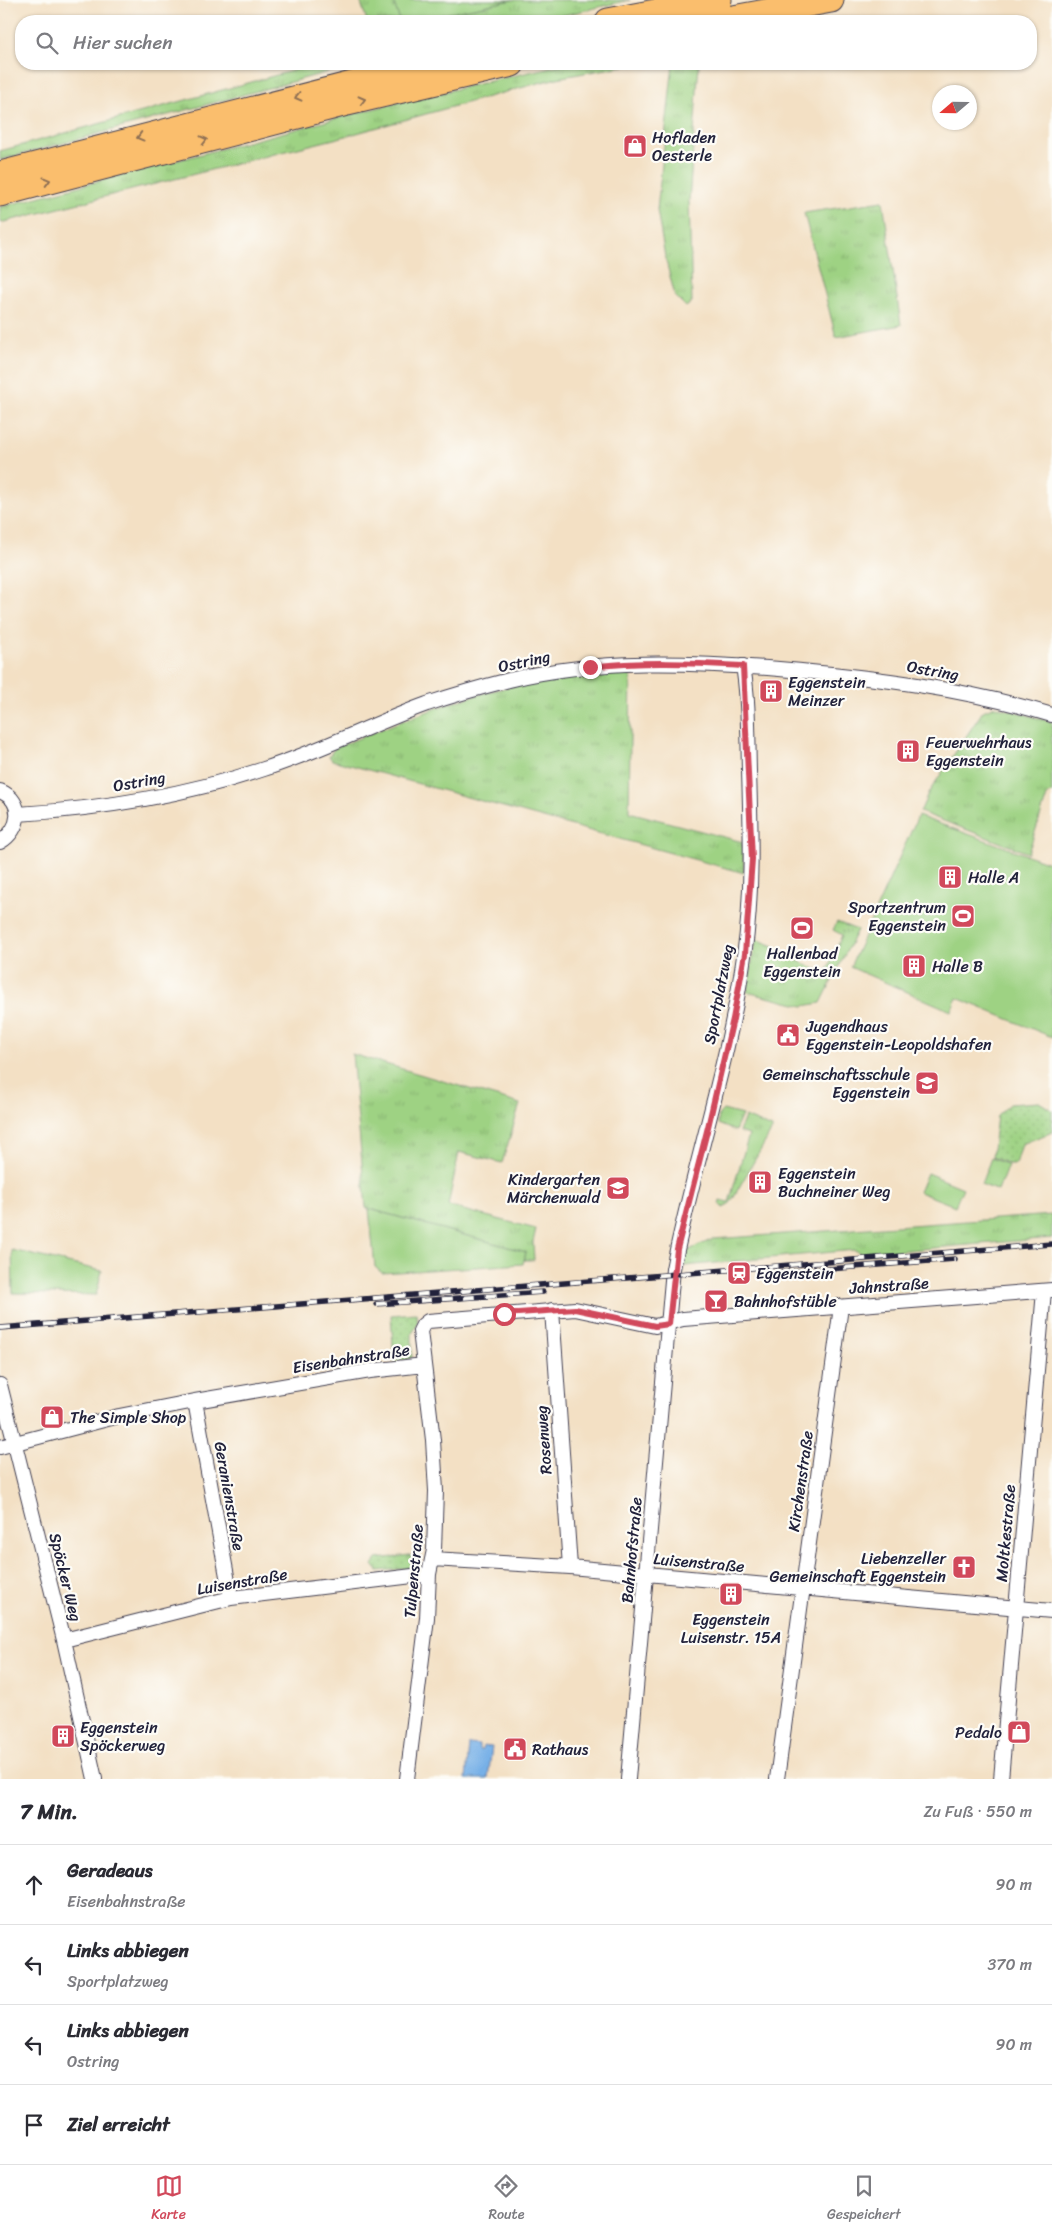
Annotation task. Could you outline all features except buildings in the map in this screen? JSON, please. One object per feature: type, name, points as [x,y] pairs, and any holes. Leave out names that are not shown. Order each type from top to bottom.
[{"type":"highway","points":[[640,15],[719,0]]},
{"type":"highway","points":[[750,15],[831,0]]},
{"type":"highway","points":[[0,174],[407,70]]},
{"type":"highway","points":[[0,194],[319,111],[487,70]]},
{"type":"street","name":"Ostring","points":[[18,814],[134,801],[218,782],[301,756],[428,704],[510,680],[624,663],[743,666],[842,674],[931,686],[1052,715]]},
{"type":"street","name":"Sportplatzweg","points":[[669,1324],[673,1269],[680,1233],[708,1127],[745,954],[752,859],[743,666]]},
{"type":"street","points":[[0,791],[12,799],[18,814],[14,831],[0,842]]},
{"type":"street","name":"Jahnstraße","points":[[669,1324],[683,1319],[1048,1290]]},
{"type":"street","name":"Moltkestraße","points":[[1001,1779],[1048,1290]]},
{"type":"street","name":"Kirchenstraße","points":[[777,1779],[804,1589],[840,1314],[839,1306]]},
{"type":"street","name":"Eisenbahnstraße","points":[[7,1445],[119,1416],[195,1401],[424,1365],[420,1331],[422,1325],[428,1320],[575,1309],[655,1326],[669,1324]]},
{"type":"street","name":"Rosenweg","points":[[552,1310],[570,1568]]},
{"type":"street","name":"Bahnhofstraße","points":[[628,1779],[669,1324]]},
{"type":"street","name":"Tulpenstraße","points":[[407,1779],[428,1618],[429,1574],[432,1560],[436,1491],[433,1440],[424,1365]]},
{"type":"street","name":"Spöcker Weg","points":[[0,1385],[7,1445],[64,1640],[95,1779]]},
{"type":"street","name":"Geranienstraße","points":[[195,1401],[231,1598]]},
{"type":"street","name":"Luisenstraße","points":[[432,1560],[570,1568],[1052,1611]]},
{"type":"street","name":"Luisenstraße","points":[[64,1640],[231,1598],[429,1574]]},
{"type":"green space","points":[[360,0],[393,0],[398,15],[365,15]]},
{"type":"green space","points":[[393,0],[512,0],[441,15],[398,15]]},
{"type":"green space","points":[[512,0],[630,0],[564,15],[441,15]]},
{"type":"green space","points":[[295,70],[336,70],[0,160],[0,151]]},
{"type":"green space","points":[[538,70],[601,70],[557,78],[346,136],[0,223],[0,207],[388,105]]},
{"type":"green space","points":[[672,70],[699,70],[689,201],[692,302],[686,307],[675,296],[665,257],[657,210]]},
{"type":"green space","points":[[883,201],[901,325],[836,337],[804,213]]},
{"type":"green space","points":[[631,669],[629,812],[743,842],[744,873],[332,760],[329,756],[335,748],[413,717],[472,697],[544,680]]},
{"type":"green space","points":[[995,706],[1052,722],[1052,792],[1047,796],[1028,853],[920,812],[929,792],[983,711]]},
{"type":"green space","name":"Sportzentrum Eggenstein","points":[[918,816],[1052,864],[1052,1037],[957,998],[951,1011],[850,967]]},
{"type":"green space","points":[[837,922],[857,930],[821,1003],[803,1006],[747,992],[756,939],[774,946],[773,950],[826,973],[842,935],[833,930]]},
{"type":"green space","points":[[352,1054],[520,1104],[502,1163],[459,1152],[448,1206],[536,1229],[533,1242],[534,1260],[524,1260],[526,1252],[366,1208]]},
{"type":"green space","points":[[1039,1102],[1052,1110],[1052,1132],[1022,1144],[1016,1164],[1009,1164],[992,1157],[997,1116],[1010,1104]]},
{"type":"green space","points":[[723,1110],[742,1115],[735,1131],[718,1124],[719,1114]]},
{"type":"green space","points":[[745,1117],[772,1128],[772,1130],[729,1205],[723,1208],[719,1204],[720,1200],[729,1202],[749,1135],[739,1132]]},
{"type":"green space","points":[[991,1158],[1008,1165],[998,1191],[981,1184]]},
{"type":"green space","points":[[927,1173],[963,1188],[955,1206],[919,1192]]},
{"type":"green space","points":[[369,1209],[526,1252],[523,1264],[382,1273],[375,1267]]},
{"type":"green space","points":[[1052,1215],[1052,1238],[861,1254],[855,1250],[684,1266],[687,1251],[713,1239]]},
{"type":"green space","points":[[12,1250],[102,1271],[96,1295],[13,1293]]},
{"type":"green space","points":[[416,1313],[418,1322],[412,1334],[412,1358],[394,1362],[391,1315]]},
{"type":"green space","points":[[410,1555],[415,1561],[412,1568],[378,1571],[373,1565],[377,1559]]},
{"type":"water","points":[[469,1744],[479,1745],[479,1750],[482,1750],[483,1746],[492,1747],[488,1779],[466,1779]]},
{"type":"railway","points":[[0,1328],[1052,1244]]},
{"type":"railway","points":[[778,1273],[955,1259]]},
{"type":"railway","points":[[376,1304],[543,1292]]},
{"type":"place","name":"Hofladen Oesterle","points":[[635,146]]},
{"type":"place","name":"Eggenstein Meinzer","points":[[771,691]]},
{"type":"place","name":"Feuerwehrhaus Eggenstein","points":[[908,751]]},
{"type":"place","name":"Halle A","points":[[950,877]]},
{"type":"place","name":"Sportzentrum Eggenstein","points":[[963,916]]},
{"type":"place","name":"Hallenbad Eggenstein","points":[[802,928]]},
{"type":"place","name":"Halle B","points":[[914,966]]},
{"type":"place","name":"Jugendhaus Eggenstein-Leopoldshafen","points":[[788,1035]]},
{"type":"place","name":"Gemeinschaftsschule Eggenstein","points":[[927,1083]]},
{"type":"place","name":"Eggenstein Buchneiner Weg","points":[[760,1182]]},
{"type":"place","name":"Kindergarten Märchenwald","points":[[618,1188]]},
{"type":"place","name":"Eggenstein","points":[[739,1273]]},
{"type":"place","name":"Bahnhofstüble","points":[[716,1301]]},
{"type":"place","name":"The Simple Shop","points":[[52,1417]]},
{"type":"place","name":"Liebenzeller Gemeinschaft Eggenstein","points":[[964,1567]]},
{"type":"place","name":"Eggenstein Luisenstr. 15A","points":[[731,1594]]},
{"type":"place","name":"Pedalo","points":[[1019,1732]]},
{"type":"place","name":"Eggenstein Spöckerweg","points":[[63,1736]]},
{"type":"place","name":"Rathaus","points":[[515,1749]]},
{"type":"route","points":[[504,1314],[575,1309],[655,1326],[669,1324],[673,1269],[677,1249],[733,1019],[745,954],[752,859],[745,674],[743,666],[655,662],[590,667]]}]
